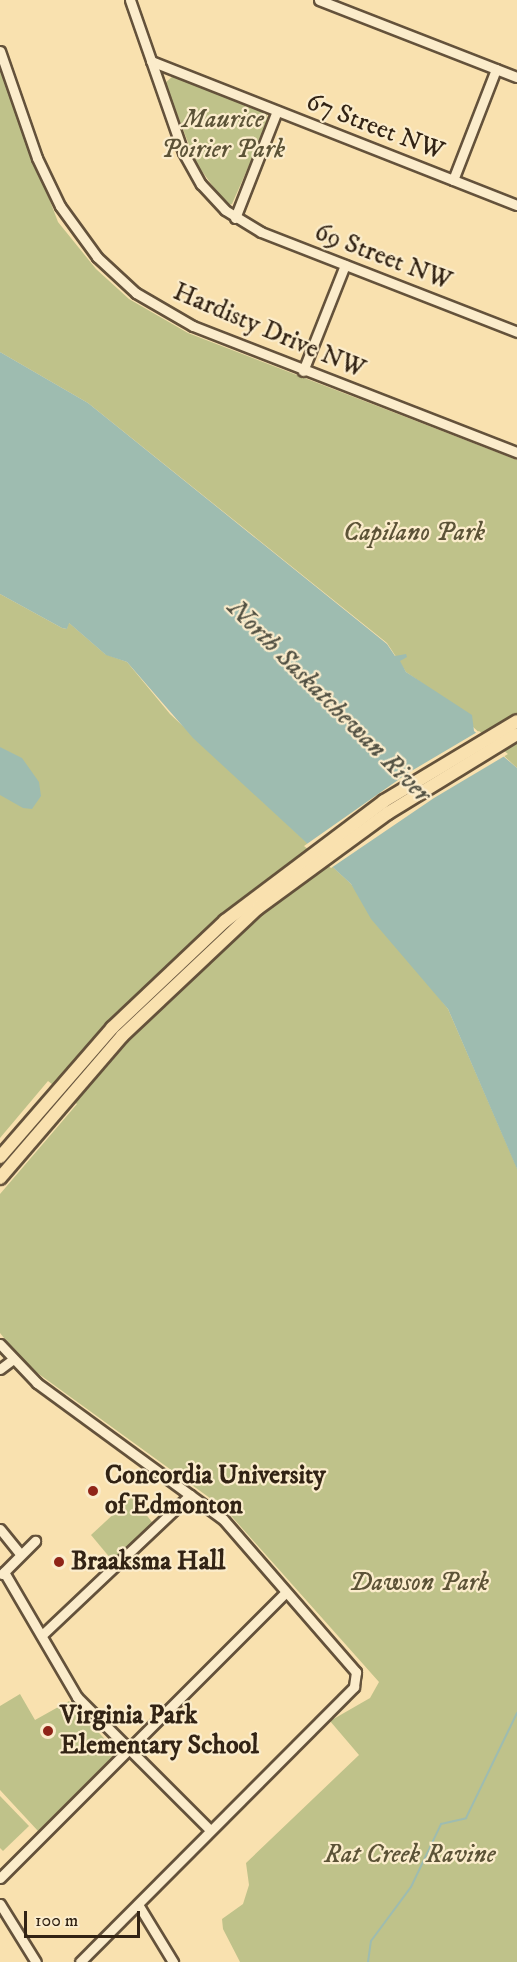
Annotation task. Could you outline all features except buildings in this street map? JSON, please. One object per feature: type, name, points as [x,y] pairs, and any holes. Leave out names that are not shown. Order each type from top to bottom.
[{"type":"main road","points":[[0,1157],[112,1028],[254,904],[384,801],[517,721]]},
{"type":"main road","points":[[0,1178],[122,1036],[254,904],[379,818],[517,734]]},
{"type":"street","name":"69 Street NW","points":[[130,0],[193,171],[213,198],[235,218],[345,265],[517,332]]},
{"type":"street","points":[[319,0],[517,77]]},
{"type":"street","name":"Hardisty Drive NW","points":[[0,51],[51,189],[97,257],[136,293],[177,319],[303,371],[517,452]]},
{"type":"street","name":"67 Street NW","points":[[151,61],[517,205]]},
{"type":"street","points":[[453,180],[496,69]]},
{"type":"street","points":[[235,218],[277,111]]},
{"type":"street","points":[[303,371],[345,265]]},
{"type":"street","points":[[0,1344],[12,1360],[37,1383],[223,1519],[284,1594],[345,1655],[356,1672],[354,1687],[210,1830],[139,1906],[80,1962]]},
{"type":"street","points":[[0,1369],[12,1360]]},
{"type":"street","points":[[42,1635],[189,1495]]},
{"type":"street","points":[[0,1529],[20,1554]]},
{"type":"street","points":[[35,1540],[2,1574],[42,1635],[77,1697],[210,1830]]},
{"type":"street","points":[[0,1878],[284,1594]]},
{"type":"street","points":[[0,1904],[36,1962]]},
{"type":"street","points":[[139,1906],[173,1962]]},
{"type":"green space","name":"Capilano Park","points":[[0,69],[58,222],[96,269],[129,299],[188,333],[517,460],[517,768],[439,695],[406,672],[387,643],[88,403],[0,352]]},
{"type":"green space","name":"Maurice Poirier Park","points":[[173,76],[266,113],[269,120],[232,204],[228,205],[196,163],[165,83]]},
{"type":"green space","points":[[0,594],[62,628],[67,629],[68,622],[105,654],[127,662],[170,714],[351,884],[448,1009],[517,1168],[517,1962],[240,1962],[223,1929],[222,1919],[243,1904],[249,1885],[246,1863],[359,1755],[330,1721],[370,1698],[379,1682],[225,1509],[25,1364],[0,1333],[0,1194],[77,1104],[48,1081],[0,1138]]},
{"type":"green space","points":[[132,1497],[156,1527],[116,1565],[91,1535]]},
{"type":"green space","name":"Virginia Park Elementary School","points":[[20,1694],[35,1720],[69,1701],[117,1752],[38,1831],[0,1790],[0,1706]]},
{"type":"green space","points":[[0,1796],[29,1826],[3,1851],[0,1848]]},
{"type":"water","name":"North Saskatchewan River","points":[[0,352],[88,403],[387,644],[395,656],[406,654],[407,657],[400,661],[406,672],[472,715],[474,731],[517,768],[517,1169],[448,1009],[371,919],[351,884],[193,738],[127,662],[106,655],[69,623],[67,629],[62,628],[0,594]]},
{"type":"water","points":[[0,747],[22,758],[39,782],[41,796],[32,809],[23,808],[0,795]]},
{"type":"pier","points":[[479,731],[508,754],[434,798],[331,868],[304,846],[408,773]]},
{"type":"waterway","points":[[368,1962],[371,1941],[411,1887],[441,1824],[466,1818],[517,1713]]},
{"type":"place","name":"Concordia University of Edmonton","points":[[93,1491]]},
{"type":"place","name":"Braaksma Hall","points":[[59,1562]]},
{"type":"place","name":"Virginia Park Elementary School","points":[[48,1731]]},
{"type":"park label","name":"Dawson Park","points":[[419,1583]]},
{"type":"park label","name":"Rat Creek Ravine","points":[[410,1855]]}]
